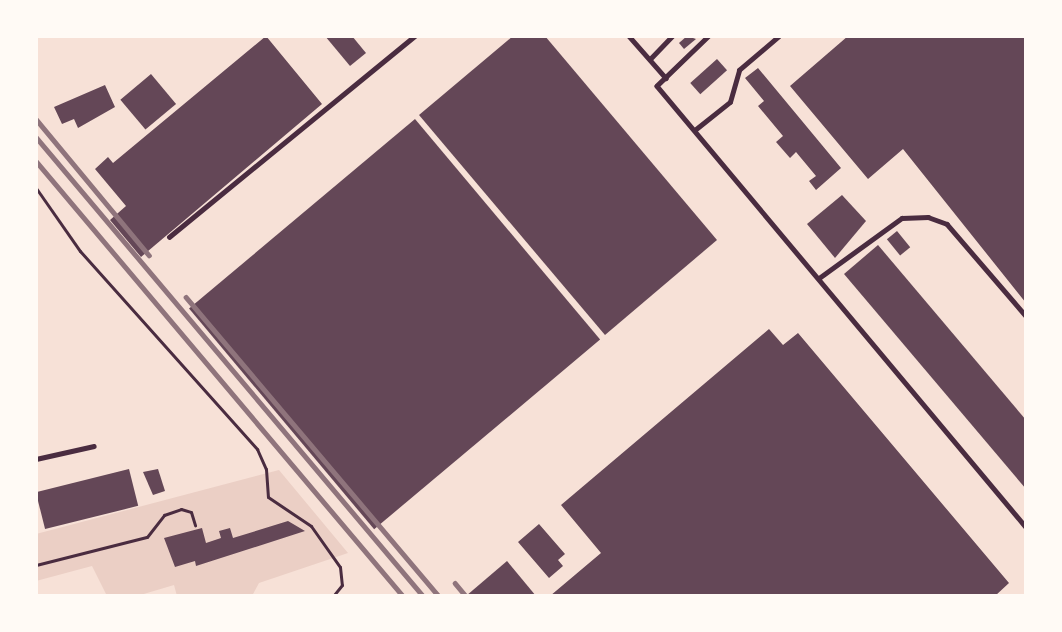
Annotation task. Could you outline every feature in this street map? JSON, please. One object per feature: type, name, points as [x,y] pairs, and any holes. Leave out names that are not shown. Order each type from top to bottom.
[{"type":"lane","points":[[169,237],[415,36]]},
{"type":"lane","points":[[629,36],[666,78]]},
{"type":"lane","points":[[650,59],[672,36]]},
{"type":"lane","points":[[709,36],[657,86],[696,129],[1026,527]]},
{"type":"lane","points":[[696,129],[730,102],[739,70],[778,36]]},
{"type":"lane","points":[[819,278],[902,218],[928,216],[947,224],[1026,316]]},
{"type":"lane","points":[[36,459],[94,446]]},
{"type":"path","points":[[36,188],[80,251],[257,449],[266,469],[268,497],[311,526],[340,567],[342,585],[333,596]]},
{"type":"path","points":[[36,565],[147,537],[164,515],[181,509],[191,512],[195,525]]},
{"type":"shaded area","points":[[279,470],[348,553],[259,583],[252,596],[177,596],[174,585],[137,596],[107,596],[92,566],[36,581],[36,534]]},
{"type":"building","points":[[266,36],[322,104],[141,257],[110,220],[126,206],[95,169],[108,157],[113,163]]},
{"type":"building","points":[[325,36],[352,36],[366,53],[350,66]]},
{"type":"building","points":[[513,36],[545,36],[717,240],[605,335],[419,115]]},
{"type":"building","points":[[687,36],[696,39],[684,49],[679,43]]},
{"type":"building","points":[[848,36],[1026,36],[1026,303],[903,149],[868,179],[790,86]]},
{"type":"building","points":[[717,59],[727,70],[700,94],[690,83]]},
{"type":"building","points":[[758,68],[841,168],[816,190],[809,181],[816,176],[796,152],[790,158],[776,142],[783,136],[758,106],[764,101],[745,78]]},
{"type":"building","points":[[151,74],[176,104],[145,130],[120,100]]},
{"type":"building","points":[[105,85],[115,107],[78,128],[74,119],[62,124],[54,107]]},
{"type":"building","points":[[415,119],[600,340],[374,529],[189,309]]},
{"type":"building","points":[[842,195],[866,221],[835,258],[807,224]]},
{"type":"building","points":[[897,231],[910,247],[900,256],[887,239]]},
{"type":"building","points":[[878,245],[1026,420],[1026,489],[844,274]]},
{"type":"building","points":[[769,329],[783,345],[798,333],[1009,583],[995,596],[550,596],[601,553],[561,505]]},
{"type":"building","points":[[129,469],[138,506],[45,529],[36,492]]},
{"type":"building","points":[[158,469],[165,491],[153,495],[143,472]]},
{"type":"building","points":[[288,521],[305,531],[196,566],[195,561],[175,567],[164,538],[202,528],[206,543],[221,538],[219,531],[230,528],[233,538]]},
{"type":"building","points":[[539,524],[565,554],[558,560],[563,566],[549,578],[518,542]]},
{"type":"building","points":[[507,561],[536,596],[466,596]]},
{"type":"railway","points":[[36,119],[149,255]]},
{"type":"railway","points":[[36,137],[423,596]]},
{"type":"railway","points":[[36,161],[403,596]]},
{"type":"railway","points":[[186,297],[439,596]]},
{"type":"railway","points":[[455,583],[466,596]]}]
